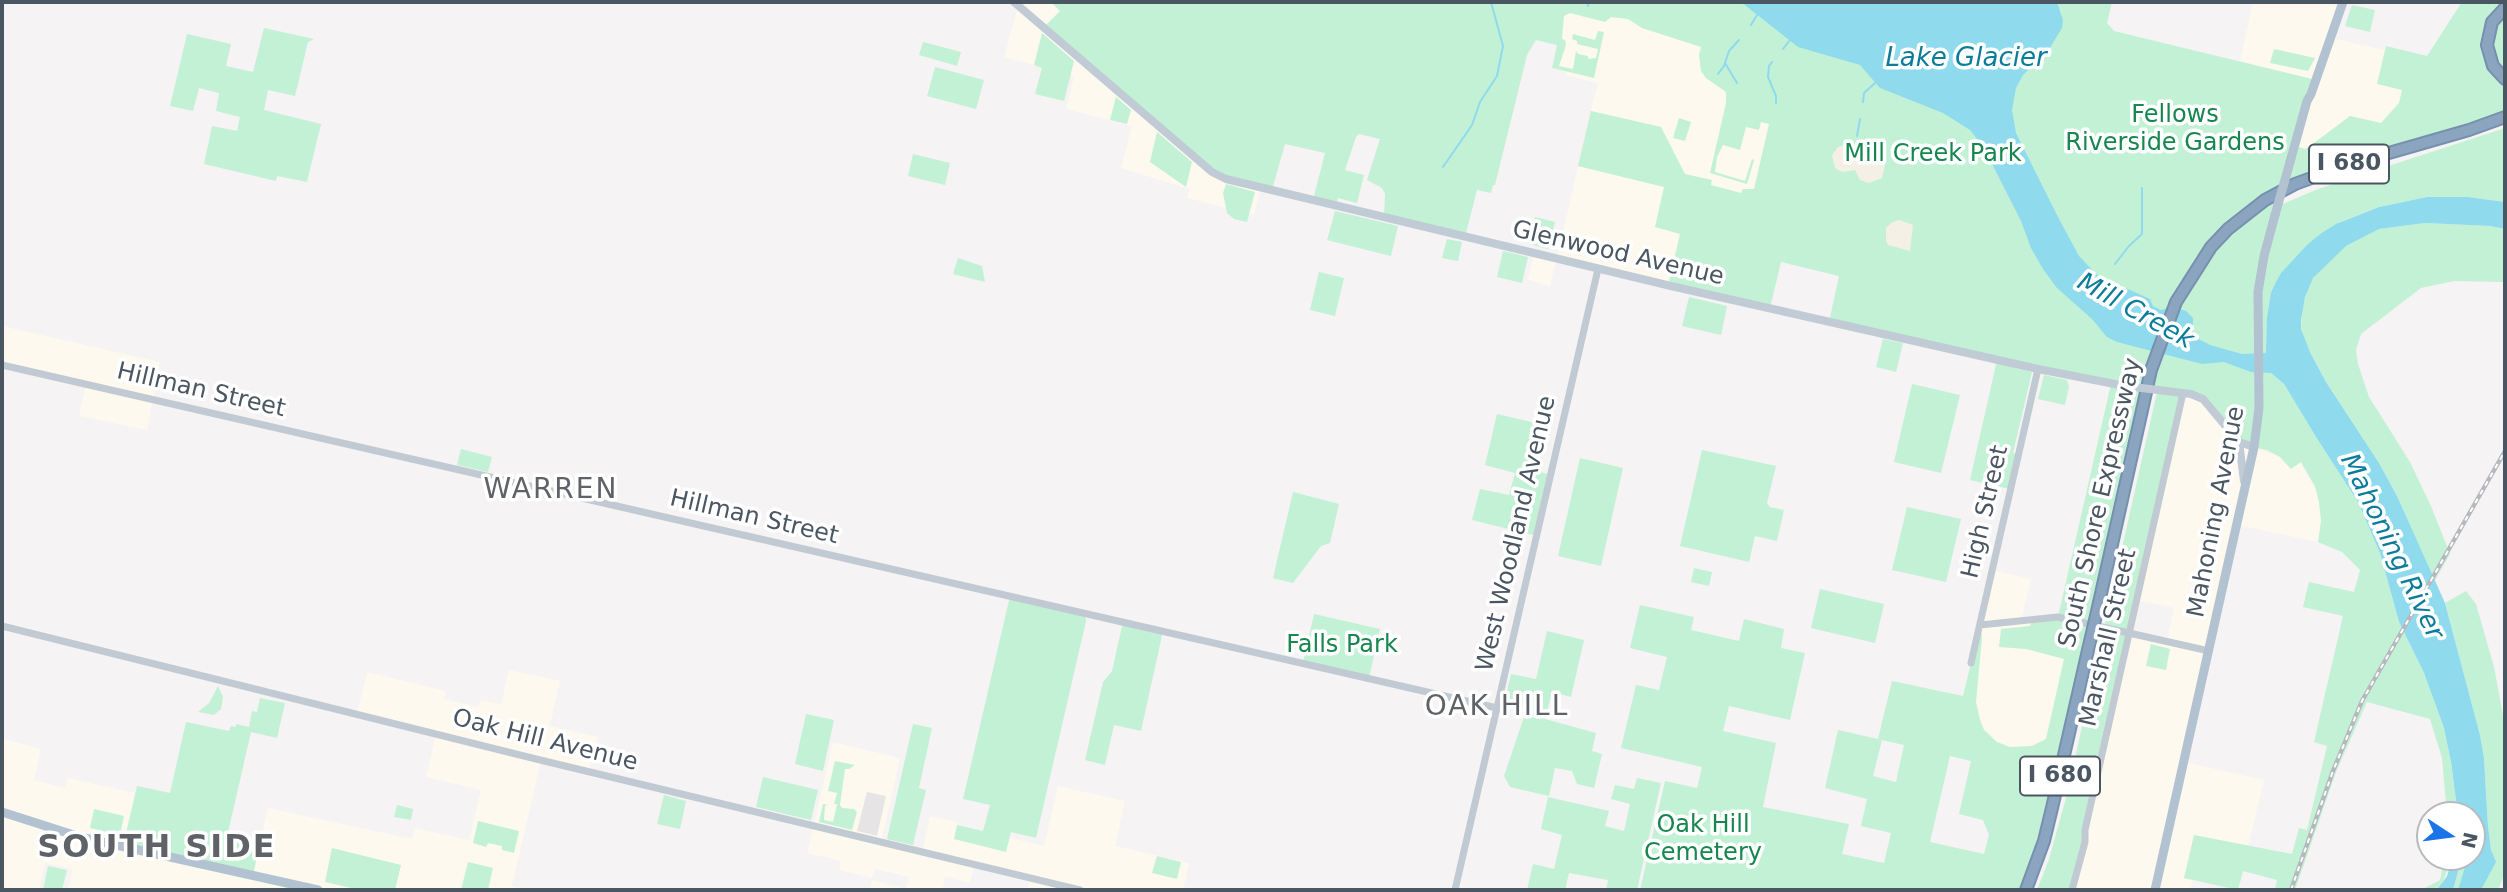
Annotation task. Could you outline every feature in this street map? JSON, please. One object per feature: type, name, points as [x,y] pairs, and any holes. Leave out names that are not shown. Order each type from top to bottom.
[{"type":"highway","points":[[2505,8],[2492,22],[2487,45],[2493,66],[2505,79]]},
{"type":"highway","name":"South Shore Expressway","points":[[2026,890],[2050,819],[2151,370],[2176,302],[2211,247],[2228,229],[2265,200],[2295,184],[2347,165],[2505,117]]},
{"type":"main road","name":"Glenwood Avenue","points":[[1014,2],[1222,178],[1598,269],[2038,369],[2199,397],[2208,403],[2239,442]]},
{"type":"main road","name":"Mahoning Avenue","points":[[2155,890],[2254,447],[2258,422],[2257,315],[2264,256],[2299,123],[2343,2]]},
{"type":"main road","points":[[2245,493],[2239,442],[2254,447]]},
{"type":"main road","points":[[2,812],[80,837],[318,890]]},
{"type":"street","name":"West Woodland Avenue","points":[[1455,890],[1598,269]]},
{"type":"street","name":"Hillman Street","points":[[2,365],[1497,708]]},
{"type":"street","name":"High Street","points":[[1971,663],[2038,369]]},
{"type":"street","name":"Marshall Street","points":[[2071,890],[2085,842],[2085,830],[2183,393]]},
{"type":"street","points":[[1980,625],[2058,617],[2209,651]]},
{"type":"street","name":"Oak Hill Avenue","points":[[2,626],[548,762],[1080,890]]},
{"type":"shaded area","points":[[1014,2],[1051,2],[1261,188],[1254,215],[1187,198],[1189,189],[1121,168],[1132,126],[1066,109],[1074,76],[1004,57],[1018,6]]},
{"type":"shaded area","points":[[2253,2],[2317,2],[2341,7],[2330,38],[2385,50],[2377,84],[2402,90],[2399,103],[2381,123],[2350,116],[2306,149],[2294,146],[2316,80],[2240,61]]},
{"type":"shaded area","points":[[1570,13],[1628,19],[1642,28],[1701,47],[1706,78],[1725,89],[1726,103],[1769,124],[1753,195],[1742,200],[1685,174],[1661,127],[1591,111],[1598,83],[1565,75],[1566,71],[1552,68],[1564,16]]},
{"type":"shaded area","points":[[1578,166],[1664,187],[1655,227],[1680,234],[1668,286],[1556,260],[1550,286],[1528,280],[1534,254],[1557,259]]},
{"type":"shaded area","points":[[2,326],[160,362],[147,430],[79,416],[86,385],[2,365]]},
{"type":"shaded area","points":[[2183,393],[2191,394],[2254,447],[2280,457],[2290,469],[2300,462],[2318,494],[2321,521],[2318,542],[2238,525],[2184,762],[2264,780],[2248,847],[2194,835],[2185,878],[2193,880],[2190,890],[2081,890],[2072,888],[2129,633],[2167,641],[2174,608],[2137,600]]},
{"type":"shaded area","points":[[1992,570],[2031,579],[2021,621],[2032,620],[2064,658],[2046,739],[2026,748],[2010,747],[1997,742],[1984,730],[1977,710],[1961,706]]},
{"type":"shaded area","points":[[509,670],[560,681],[550,726],[598,737],[589,772],[541,761],[512,886],[526,890],[68,890],[73,869],[45,863],[39,890],[2,890],[4,739],[41,749],[34,780],[66,788],[68,778],[135,793],[133,807],[259,844],[268,808],[412,839],[415,828],[469,840],[481,790],[426,777],[436,735],[357,715],[367,672],[446,691],[444,699],[478,707],[480,700],[501,704]]},
{"type":"shaded area","points":[[833,742],[900,758],[881,842],[922,852],[930,816],[1044,846],[1058,786],[1125,801],[1115,846],[1189,863],[1183,890],[1027,890],[1030,879],[974,864],[970,883],[945,877],[942,890],[870,890],[872,880],[906,889],[909,877],[875,869],[872,878],[839,870],[841,861],[807,853]]},
{"type":"shaded area","points":[[867,792],[886,796],[877,836],[857,831]]},
{"type":"green space","points":[[1051,2],[2112,2],[2107,23],[2114,31],[2316,80],[2295,146],[2306,149],[2350,116],[2381,123],[2399,103],[2402,90],[2377,84],[2386,46],[2427,56],[2462,2],[2505,2],[2505,117],[2282,190],[2278,206],[2318,189],[2505,128],[2505,202],[2468,197],[2427,197],[2379,207],[2343,221],[2320,234],[2281,273],[2271,292],[2267,317],[2267,362],[2271,373],[2284,384],[2358,502],[2380,553],[2399,622],[2424,673],[2444,728],[2456,801],[2446,801],[2442,758],[2430,719],[2367,702],[2336,772],[2295,890],[2275,890],[2277,880],[2243,871],[2238,890],[2184,878],[2194,835],[2292,854],[2299,828],[2307,830],[2327,746],[2314,742],[2343,616],[2303,607],[2309,582],[2354,592],[2360,570],[2342,552],[2318,542],[2321,521],[2319,502],[2315,486],[2301,462],[2291,469],[2280,457],[2267,450],[2247,446],[2208,403],[2184,393],[2072,890],[2037,890],[2049,859],[2066,798],[2157,392],[2147,388],[2052,808],[2026,890],[1640,890],[1665,781],[1697,788],[1702,767],[1621,748],[1636,685],[1659,690],[1667,657],[1630,648],[1640,605],[1694,617],[1691,630],[1739,641],[1744,619],[1784,629],[1781,648],[1805,653],[1790,720],[1729,706],[1723,731],[1776,743],[1763,807],[1849,824],[1842,854],[1884,863],[1891,833],[1861,826],[1867,799],[1825,788],[1838,730],[1878,739],[1892,681],[1963,696],[1980,625],[1982,638],[1976,702],[1984,730],[1997,742],[2010,747],[2032,746],[2046,739],[2064,659],[2026,649],[1999,647],[2001,629],[2030,626],[2032,620],[2058,617],[2111,384],[2015,364],[2014,368],[2032,372],[2013,453],[2018,455],[2010,489],[1970,480],[1997,360],[1829,322],[1839,276],[1781,262],[1770,308],[1668,286],[1680,234],[1655,227],[1664,187],[1578,166],[1591,111],[1661,127],[1685,174],[1712,180],[1711,185],[1741,193],[1743,189],[1754,189],[1769,124],[1761,122],[1759,130],[1746,127],[1740,150],[1723,145],[1717,157],[1715,172],[1745,181],[1752,159],[1754,160],[1747,184],[1710,173],[1726,103],[1726,92],[1706,78],[1701,71],[1701,47],[1642,28],[1628,19],[1611,17],[1605,22],[1570,13],[1564,16],[1562,39],[1566,45],[1559,66],[1573,69],[1576,51],[1588,56],[1588,59],[1596,58],[1598,49],[1577,44],[1577,41],[1572,39],[1573,34],[1595,40],[1598,31],[1604,32],[1594,78],[1552,68],[1557,45],[1536,40],[1527,55],[1495,185],[1491,193],[1477,190],[1465,237],[1384,217],[1385,194],[1382,188],[1367,180],[1380,139],[1359,134],[1356,137],[1345,170],[1364,175],[1357,203],[1338,198],[1336,206],[1313,200],[1325,153],[1285,144],[1272,190],[1226,179],[1043,28],[1060,11]],"holes":[[[1882,740],[1904,745],[1896,782],[1873,776]],[[1950,756],[1971,761],[1959,814],[1983,820],[1989,835],[1984,854],[1930,842]]]},
{"type":"green space","points":[[2352,5],[2375,10],[2370,32],[2345,26]]},
{"type":"green space","points":[[264,28],[314,39],[308,42],[295,96],[268,90],[264,110],[321,124],[307,182],[277,176],[276,181],[204,164],[212,126],[237,131],[240,117],[216,111],[219,93],[199,88],[193,111],[170,106],[187,34],[231,44],[226,66],[253,72]]},
{"type":"green space","points":[[1042,33],[1074,61],[1064,101],[1035,94],[1042,68],[1034,65]]},
{"type":"green space","points":[[923,42],[961,52],[957,66],[919,55]]},
{"type":"green space","points":[[2274,49],[2315,58],[2308,71],[2270,63]]},
{"type":"green space","points":[[935,67],[984,80],[976,109],[927,96]]},
{"type":"green space","points":[[1116,97],[1131,110],[1127,124],[1110,120]]},
{"type":"green space","points":[[1679,118],[1691,122],[1685,141],[1673,138]]},
{"type":"green space","points":[[1157,132],[1192,162],[1186,187],[1150,162]]},
{"type":"green space","points":[[913,154],[950,163],[945,185],[908,176]]},
{"type":"green space","points":[[1226,184],[1255,192],[1247,222],[1234,219],[1227,213],[1223,193]]},
{"type":"green space","points":[[1335,211],[1398,226],[1391,256],[1327,240]]},
{"type":"green space","points":[[1535,217],[1555,222],[1548,249],[1529,244]]},
{"type":"green space","points":[[2425,223],[2505,229],[2505,282],[2454,281],[2421,288],[2361,334],[2356,350],[2369,397],[2410,462],[2450,554],[2434,582],[2397,496],[2379,463],[2326,382],[2301,329],[2302,310],[2308,287],[2329,260],[2346,246],[2378,229]]},
{"type":"green space","points":[[1447,239],[1462,242],[1458,261],[1442,258]]},
{"type":"green space","points":[[1503,251],[1528,257],[1522,283],[1497,277]]},
{"type":"green space","points":[[958,258],[982,266],[985,282],[953,274]]},
{"type":"green space","points":[[1319,272],[1344,278],[1335,316],[1310,310]]},
{"type":"green space","points":[[1689,297],[1727,306],[1721,335],[1682,326]]},
{"type":"green space","points":[[1883,339],[1903,343],[1896,372],[1876,367]]},
{"type":"green space","points":[[2044,375],[2067,380],[2069,387],[2065,405],[2038,399]]},
{"type":"green space","points":[[1912,384],[1960,395],[1941,473],[1894,462]]},
{"type":"green space","points":[[1497,414],[1540,424],[1530,469],[1551,475],[1537,536],[1472,520],[1480,489],[1509,495],[1515,473],[1485,465]]},
{"type":"green space","points":[[461,449],[492,457],[488,472],[457,465]]},
{"type":"green space","points":[[1702,450],[1776,466],[1767,503],[1770,507],[1784,510],[1777,541],[1755,536],[1749,562],[1680,546]]},
{"type":"green space","points":[[1580,458],[1623,468],[1601,566],[1558,556]]},
{"type":"green space","points":[[1293,492],[1339,504],[1330,543],[1321,546],[1293,583],[1273,578]]},
{"type":"green space","points":[[1907,507],[1961,519],[1946,582],[1892,570]]},
{"type":"green space","points":[[1694,568],[1712,572],[1709,586],[1691,582]]},
{"type":"green space","points":[[1820,589],[1884,604],[1875,643],[1811,628]]},
{"type":"green space","points":[[2466,591],[2476,604],[2494,667],[2505,726],[2505,873],[2498,890],[2481,890],[2495,862],[2488,826],[2484,758],[2445,603]]},
{"type":"green space","points":[[1010,596],[1085,613],[1086,621],[1036,838],[1011,832],[1006,852],[954,839],[957,825],[983,831],[990,805],[963,799]]},
{"type":"green space","name":"Falls Park","points":[[1314,614],[1380,629],[1369,678],[1303,663]]},
{"type":"green space","points":[[1123,622],[1163,631],[1141,731],[1114,725],[1105,765],[1085,760],[1103,682],[1112,671]]},
{"type":"green space","points":[[1547,631],[1584,640],[1571,697],[1552,692],[1545,719],[1596,733],[1592,751],[1602,754],[1594,788],[1577,784],[1572,771],[1555,768],[1549,796],[1510,787],[1504,776],[1525,714],[1528,715],[1529,710],[1504,704],[1511,674],[1536,679]]},
{"type":"green space","points":[[2151,644],[2170,649],[2166,670],[2146,666]]},
{"type":"green space","points":[[218,686],[223,697],[221,709],[214,715],[198,712],[209,703]]},
{"type":"green space","points":[[260,698],[285,703],[277,738],[251,732],[227,837],[260,844],[253,875],[123,846],[137,786],[170,793],[186,722],[229,731],[231,726],[236,727],[236,724],[249,727],[252,711],[257,712]]},
{"type":"green space","points":[[806,714],[834,720],[823,771],[795,764]]},
{"type":"green space","points":[[913,724],[932,728],[919,788],[926,790],[913,845],[887,839]]},
{"type":"green space","points":[[835,761],[855,765],[845,769],[840,805],[857,812],[852,830],[819,822],[823,804],[828,805],[825,806],[824,820],[833,822],[837,793],[828,791]]},
{"type":"green space","points":[[763,777],[818,790],[811,820],[756,807]]},
{"type":"green space","points":[[1637,778],[1661,783],[1637,890],[1606,890],[1608,880],[1569,873],[1565,890],[1527,890],[1533,864],[1554,869],[1562,835],[1541,829],[1548,797],[1609,811],[1605,826],[1624,831],[1630,804],[1611,799],[1615,785],[1634,789]]},
{"type":"green space","points":[[664,795],[686,801],[680,829],[657,824]]},
{"type":"green space","points":[[397,805],[413,809],[411,820],[394,817]]},
{"type":"green space","points":[[94,809],[124,816],[120,835],[90,828]]},
{"type":"green space","points":[[478,821],[519,831],[514,853],[502,850],[502,846],[488,843],[486,847],[473,843]]},
{"type":"green space","points":[[332,848],[401,865],[395,890],[360,890],[325,882]]},
{"type":"green space","points":[[1157,856],[1181,862],[1177,879],[1152,873]]},
{"type":"green space","points":[[468,862],[493,868],[488,890],[461,890]]},
{"type":"green space","points":[[48,866],[67,870],[62,890],[43,890]]},
{"type":"green space","points":[[2442,871],[2447,871],[2437,890],[2421,890],[2440,880]]},
{"type":"green space","points":[[2458,871],[2465,871],[2458,890],[2453,890]]},
{"type":"sand","points":[[1847,145],[1855,150],[1859,158],[1870,154],[1880,157],[1885,165],[1882,178],[1869,183],[1860,180],[1855,170],[1842,172],[1835,168],[1832,155],[1838,147]]},
{"type":"sand","points":[[1899,220],[1913,225],[1910,251],[1888,245],[1886,240],[1886,228]]},
{"type":"water","points":[[1741,2],[2057,2],[2063,20],[2062,28],[2048,51],[2023,75],[2016,88],[2012,110],[2016,133],[2059,219],[2079,256],[2097,275],[2150,299],[2153,306],[2161,310],[2172,307],[2186,311],[2193,318],[2193,336],[2210,345],[2242,354],[2266,353],[2267,317],[2271,292],[2276,282],[2307,245],[2336,224],[2379,207],[2427,197],[2468,197],[2505,202],[2505,229],[2425,223],[2379,229],[2346,246],[2313,278],[2305,297],[2301,320],[2301,329],[2310,352],[2397,496],[2445,603],[2484,758],[2488,826],[2491,850],[2496,862],[2481,890],[2458,890],[2464,871],[2486,871],[2486,801],[2456,801],[2444,728],[2424,673],[2399,622],[2380,553],[2358,502],[2284,384],[2271,373],[2251,372],[2224,362],[2202,364],[2107,337],[2092,319],[2057,288],[2043,269],[1984,148],[1970,130],[1943,113],[1880,88],[1860,65],[1798,47]]},
{"type":"water","points":[[2449,871],[2458,871],[2453,890],[2437,890]]},
{"type":"waterway","points":[[1443,167],[1472,125],[1480,102],[1497,76],[1503,46],[1491,2]]},
{"type":"waterway","points":[[1588,6],[1589,2]]},
{"type":"waterway","points":[[1751,25],[1757,15]]},
{"type":"waterway","points":[[1718,74],[1729,51],[1739,40]]},
{"type":"waterway","points":[[1783,49],[1790,40]]},
{"type":"waterway","points":[[1772,62],[1768,77],[1776,103]]},
{"type":"waterway","points":[[1725,63],[1737,83]]},
{"type":"waterway","name":"Lake Glacier","points":[[1863,102],[1864,93],[1875,83]]},
{"type":"waterway","points":[[1857,136],[1860,119]]},
{"type":"waterway","points":[[2115,264],[2142,234],[2142,188]]},
{"type":"railway","points":[[2291,890],[2333,771],[2362,701],[2505,451]]},
{"type":"district","name":"WARREN","points":[[551,491]]},
{"type":"district","name":"OAK HILL","points":[[1497,708]]},
{"type":"district","name":"SOUTH SIDE","points":[[157,849]]},
{"type":"park label","name":"Fellows Riverside Gardens","points":[[2175,130]]},
{"type":"park label","name":"Mill Creek Park","points":[[1933,155]]},
{"type":"park label","name":"Oak Hill Cemetery","points":[[1703,840]]},
{"type":"water label","name":"Mill Creek","points":[[2135,312]]},
{"type":"water label","name":"Mahoning River","points":[[2391,547]]}]
